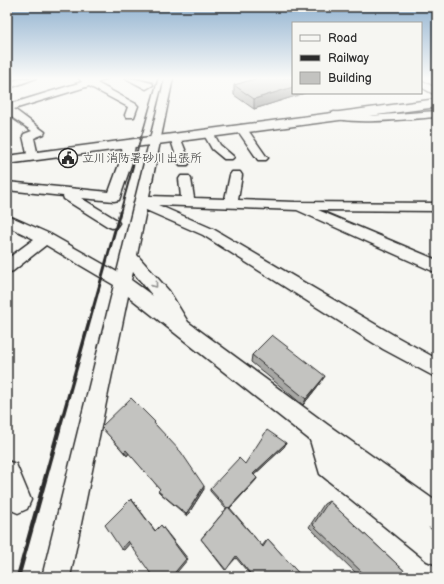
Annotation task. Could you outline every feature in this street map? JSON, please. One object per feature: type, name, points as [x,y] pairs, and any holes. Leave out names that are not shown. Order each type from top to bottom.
[{"type":"main road","points":[[7,160],[411,105]]},
{"type":"street","points":[[7,109],[17,105]]},
{"type":"street","points":[[130,115],[133,106],[132,105]]},
{"type":"street","points":[[56,577],[162,105]]},
{"type":"street","points":[[7,109],[40,132],[28,136],[32,156]]},
{"type":"street","points":[[334,115],[368,119],[437,114]]},
{"type":"street","points":[[241,128],[262,158]]},
{"type":"street","points":[[208,133],[216,147],[228,157]]},
{"type":"street","points":[[176,137],[184,162]]},
{"type":"street","points":[[7,186],[114,198],[127,159],[129,144]]},
{"type":"street","points":[[231,203],[236,175]]},
{"type":"street","points":[[185,179],[188,201]]},
{"type":"street","points":[[64,193],[86,205],[112,223]]},
{"type":"street","points":[[141,201],[188,201],[296,206],[437,207]]},
{"type":"street","points":[[141,201],[208,232],[437,369]]},
{"type":"street","points":[[296,206],[437,267]]},
{"type":"street","points":[[7,220],[45,238],[122,282],[320,433],[437,518]]},
{"type":"street","points":[[7,267],[45,238]]},
{"type":"street","points":[[128,256],[169,302],[182,328]]},
{"type":"street","points":[[320,433],[328,466],[437,552]]},
{"type":"street","points":[[7,473],[18,500]]},
{"type":"building","points":[[272,335],[325,376],[306,399],[252,355]]},
{"type":"building","points":[[131,398],[155,422],[154,423],[181,452],[204,486],[186,514],[158,491],[160,489],[126,450],[124,452],[101,427]]},
{"type":"building","points":[[267,430],[286,443],[253,474],[257,478],[229,508],[227,508],[210,489],[239,458],[245,464]]},
{"type":"building","points":[[131,499],[155,531],[161,525],[186,559],[171,577],[153,577],[128,541],[121,549],[105,525]]},
{"type":"building","points":[[329,501],[411,577],[367,577],[313,525]]},
{"type":"building","points":[[228,507],[263,547],[268,539],[302,577],[253,577],[236,556],[226,570],[201,539]]},
{"type":"railway","points":[[141,138],[150,105]]},
{"type":"railway","points":[[120,213],[141,137]]},
{"type":"railway","points":[[93,309],[120,212]]},
{"type":"railway","points":[[59,430],[93,308]]},
{"type":"railway","points":[[18,577],[59,429]]},
{"type":"place","name":"立川消防署砂川出張所","points":[[68,158]]}]
